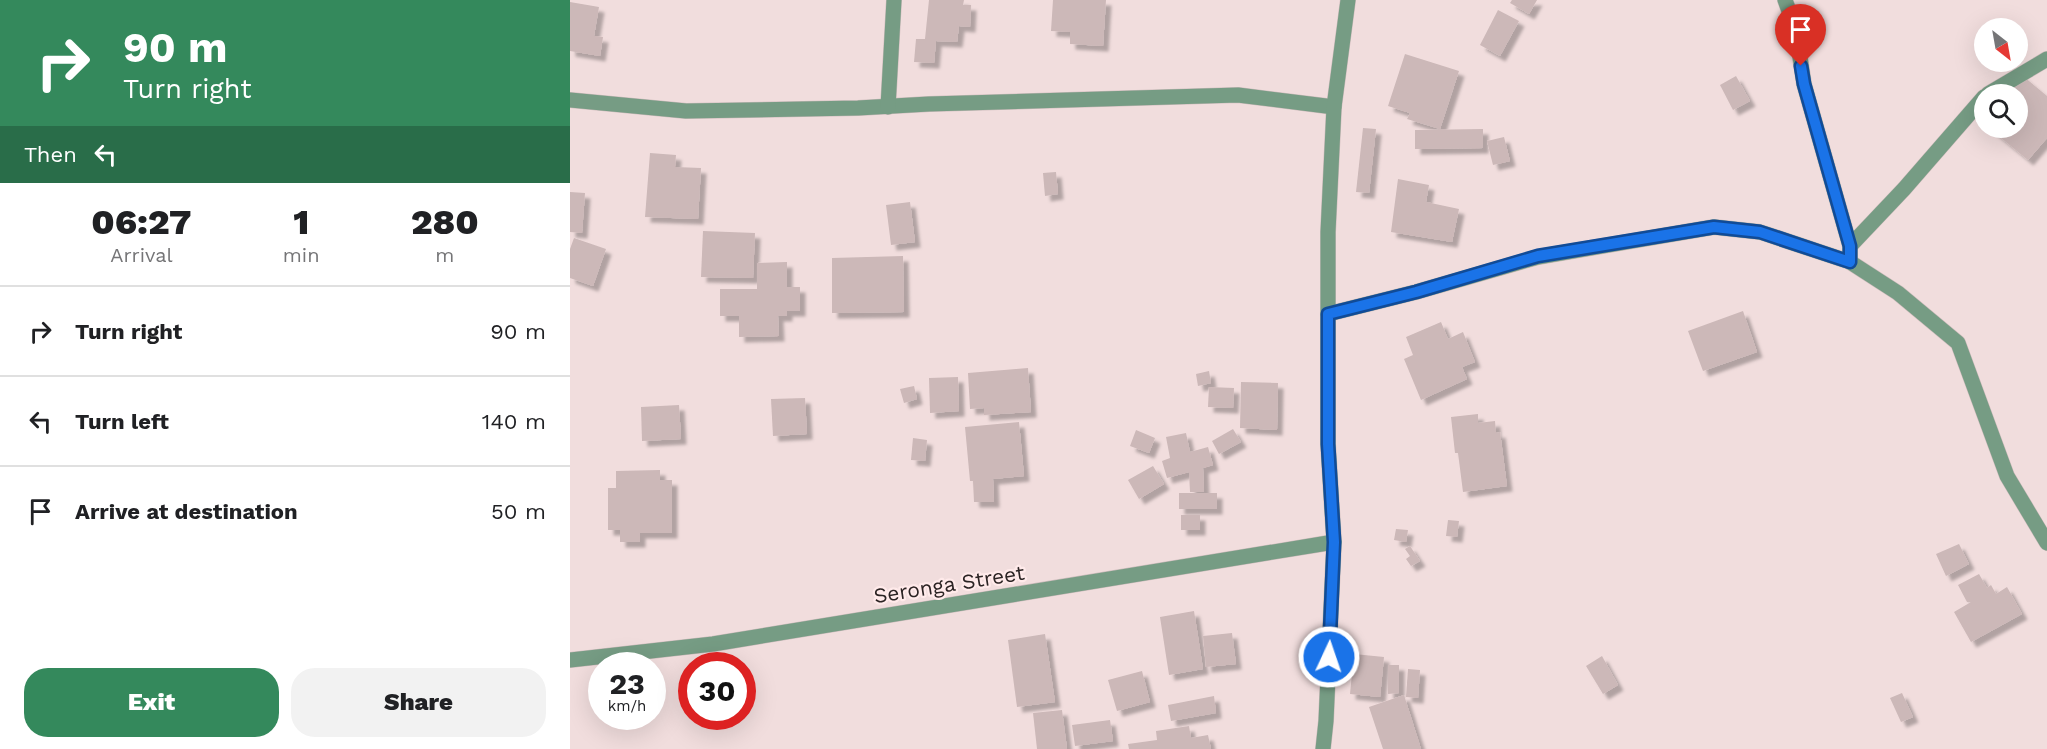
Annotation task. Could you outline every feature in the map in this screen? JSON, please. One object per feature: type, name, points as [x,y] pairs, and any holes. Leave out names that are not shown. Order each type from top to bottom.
[{"type":"street","points":[[888,106],[894,0]]},
{"type":"street","points":[[1323,749],[1334,542],[1328,444],[1328,232],[1334,107],[1347,0]]},
{"type":"street","points":[[1785,0],[1796,30],[1804,84],[1850,246],[1850,262]]},
{"type":"street","points":[[2006,84],[2047,59]]},
{"type":"street","points":[[570,100],[686,111],[1238,95],[1334,107]]},
{"type":"street","points":[[1850,246],[1974,110]]},
{"type":"street","points":[[1328,314],[1416,292],[1538,256],[1714,227],[1760,232],[1850,262],[1898,293],[1958,343],[2007,476],[2047,543]]},
{"type":"street","name":"Seronga Street","points":[[570,660],[713,644],[1334,542]]},
{"type":"building","points":[[929,0],[964,0],[963,5],[971,5],[970,27],[959,26],[957,42],[936,41],[934,63],[914,62],[916,39],[925,39]]},
{"type":"building","points":[[1053,0],[1106,0],[1103,46],[1070,44],[1070,32],[1051,31]]},
{"type":"building","points":[[1512,0],[1537,0],[1529,14],[1510,3]]},
{"type":"building","points":[[570,2],[599,7],[594,36],[603,37],[600,56],[570,51]]},
{"type":"building","points":[[1498,10],[1519,21],[1500,56],[1480,45]]},
{"type":"building","points":[[1405,54],[1459,71],[1440,129],[1407,119],[1410,113],[1388,106]]},
{"type":"building","points":[[2018,72],[2047,96],[2047,138],[2028,160],[2001,138],[2028,138],[2028,84],[2008,84]]},
{"type":"building","points":[[1736,76],[1750,101],[1733,110],[1720,85]]},
{"type":"building","points":[[1363,128],[1376,129],[1369,193],[1356,192]]},
{"type":"building","points":[[1483,129],[1483,148],[1415,149],[1415,130]]},
{"type":"building","points":[[1504,137],[1510,161],[1493,165],[1487,141]]},
{"type":"building","points":[[650,153],[676,155],[675,167],[701,168],[698,219],[645,217]]},
{"type":"building","points":[[1056,172],[1058,194],[1045,196],[1043,173]]},
{"type":"building","points":[[1398,179],[1429,185],[1426,202],[1459,209],[1452,242],[1391,232]]},
{"type":"building","points":[[570,192],[585,193],[582,233],[570,232]]},
{"type":"building","points":[[910,202],[915,242],[891,245],[886,205]]},
{"type":"building","points":[[703,231],[755,233],[753,278],[701,277]]},
{"type":"building","points":[[574,238],[606,249],[593,286],[570,278],[570,249]]},
{"type":"building","points":[[903,256],[904,312],[832,313],[832,258]]},
{"type":"building","points":[[787,262],[787,287],[800,287],[800,311],[787,311],[787,316],[778,316],[779,336],[739,337],[739,316],[720,316],[720,289],[757,289],[757,263]]},
{"type":"building","points":[[1743,311],[1757,352],[1703,371],[1688,331]]},
{"type":"building","points":[[1441,322],[1448,339],[1463,332],[1475,362],[1462,367],[1467,379],[1421,400],[1404,359],[1413,355],[1406,337]]},
{"type":"building","points":[[1028,368],[1031,412],[984,415],[984,408],[970,409],[968,373]]},
{"type":"building","points":[[1209,371],[1211,383],[1198,386],[1196,374]]},
{"type":"building","points":[[958,377],[959,411],[930,413],[929,378]]},
{"type":"building","points":[[1241,382],[1278,383],[1277,430],[1240,428]]},
{"type":"building","points":[[914,386],[917,399],[904,403],[900,389]]},
{"type":"building","points":[[1209,387],[1234,388],[1233,408],[1208,407]]},
{"type":"building","points":[[805,398],[807,434],[773,436],[771,399]]},
{"type":"building","points":[[679,405],[681,439],[642,441],[641,407]]},
{"type":"building","points":[[1478,414],[1478,423],[1495,421],[1496,433],[1500,432],[1507,486],[1463,492],[1451,417]]},
{"type":"building","points":[[1019,422],[1024,476],[993,479],[994,502],[974,502],[965,427]]},
{"type":"building","points":[[1233,429],[1241,442],[1219,454],[1212,441]]},
{"type":"building","points":[[1136,430],[1155,438],[1149,453],[1130,446]]},
{"type":"building","points":[[1186,433],[1190,452],[1208,447],[1213,465],[1203,468],[1204,492],[1190,492],[1189,472],[1167,478],[1162,461],[1170,458],[1166,437]]},
{"type":"building","points":[[913,438],[927,440],[925,461],[911,460]]},
{"type":"building","points":[[1153,466],[1164,484],[1139,499],[1128,480]]},
{"type":"building","points":[[660,470],[660,480],[672,480],[672,533],[640,533],[640,542],[620,542],[620,530],[608,530],[608,488],[616,488],[616,471]]},
{"type":"building","points":[[1179,493],[1217,493],[1217,509],[1179,509]]},
{"type":"building","points":[[1181,515],[1200,515],[1200,530],[1181,530]]},
{"type":"building","points":[[1448,520],[1459,521],[1457,537],[1446,536]]},
{"type":"building","points":[[1396,529],[1408,530],[1406,542],[1394,540]]},
{"type":"building","points":[[1959,544],[1969,564],[1946,576],[1936,554]]},
{"type":"building","points":[[1410,546],[1420,561],[1411,566],[1406,559],[1410,556],[1405,549]]},
{"type":"building","points":[[1979,574],[1987,588],[1991,585],[1996,594],[2007,587],[2022,614],[1971,642],[1954,612],[1971,602],[1967,602],[1958,585]]},
{"type":"building","points":[[1194,611],[1203,669],[1169,675],[1160,617]]},
{"type":"building","points":[[1232,633],[1236,664],[1206,667],[1203,636]]},
{"type":"building","points":[[1045,634],[1055,702],[1017,707],[1008,640]]},
{"type":"building","points":[[1354,654],[1384,657],[1380,697],[1350,694]]},
{"type":"building","points":[[1602,656],[1618,685],[1603,694],[1586,666]]},
{"type":"building","points":[[1388,665],[1399,665],[1399,693],[1388,694]]},
{"type":"building","points":[[1408,669],[1420,670],[1418,698],[1406,697]]},
{"type":"building","points":[[1142,671],[1150,702],[1117,711],[1108,680]]},
{"type":"building","points":[[1902,693],[1913,717],[1901,722],[1890,698]]},
{"type":"building","points":[[1404,695],[1421,749],[1383,749],[1369,707]]},
{"type":"building","points":[[1214,696],[1216,713],[1171,721],[1168,705]]},
{"type":"building","points":[[1062,710],[1067,749],[1037,749],[1033,713]]},
{"type":"building","points":[[1110,720],[1113,741],[1075,746],[1072,725]]},
{"type":"building","points":[[1189,726],[1191,738],[1208,735],[1211,749],[1129,749],[1128,744],[1157,740],[1156,731]]},
{"type":"route","points":[[1329,657],[1334,542],[1328,444],[1328,314],[1416,292],[1538,256],[1714,227],[1760,232],[1850,262],[1850,246],[1804,84],[1801,66]]}]
